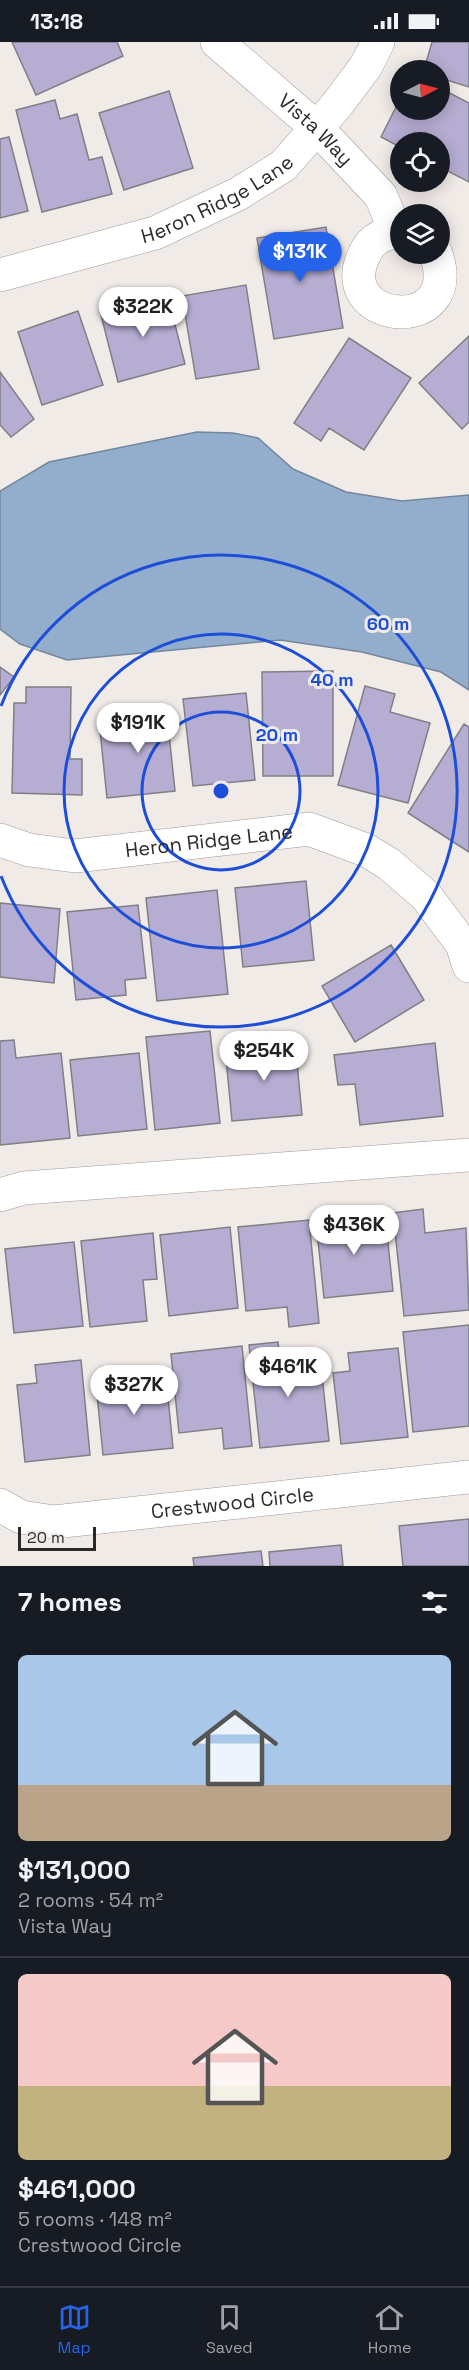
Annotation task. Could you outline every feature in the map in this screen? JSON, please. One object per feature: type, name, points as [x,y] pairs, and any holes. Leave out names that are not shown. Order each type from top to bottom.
[{"type":"street","name":"Vista Way","points":[[217,42],[318,129],[381,196],[390,215]]},
{"type":"street","name":"Heron Ridge Lane","points":[[0,275],[154,233],[238,194],[284,166],[318,129],[366,66],[378,42]]},
{"type":"street","name":"Vista Way","points":[[390,234],[380,237],[368,248],[360,262],[359,278],[364,294],[375,306],[390,313],[405,314],[421,308],[433,298],[440,283],[440,264]]},
{"type":"street","name":"Heron Ridge Lane","points":[[0,840],[29,850],[75,856],[309,829],[366,850],[389,864],[432,904],[462,944],[469,966]]},
{"type":"street","points":[[0,1195],[24,1188],[469,1155]]},
{"type":"street","name":"Crestwood Circle","points":[[0,1505],[21,1517],[54,1522],[469,1477]]},
{"type":"water","points":[[197,432],[233,433],[258,438],[293,469],[346,492],[402,501],[469,495],[469,690],[441,672],[362,652],[280,640],[67,660],[20,644],[0,629],[0,491],[49,462]]},
{"type":"building","points":[[12,42],[117,42],[123,56],[36,95]]},
{"type":"building","points":[[432,42],[469,42],[469,87],[450,81],[450,60],[427,60]]},
{"type":"building","points":[[169,91],[193,168],[124,190],[99,113]]},
{"type":"building","points":[[450,93],[469,103],[469,182],[450,172],[450,132],[390,132],[390,142],[381,137],[390,119],[450,120]]},
{"type":"building","points":[[55,100],[60,119],[77,114],[89,160],[102,157],[112,194],[42,212],[16,110]]},
{"type":"building","points":[[9,137],[28,211],[0,218],[0,139]]},
{"type":"building","points":[[326,227],[343,328],[274,339],[257,238]]},
{"type":"building","points":[[246,285],[259,369],[196,379],[182,296]]},
{"type":"building","points":[[167,293],[185,364],[118,382],[100,311]]},
{"type":"building","points":[[78,311],[103,385],[42,405],[18,332]]},
{"type":"building","points":[[469,336],[469,422],[462,429],[419,383]]},
{"type":"building","points":[[349,338],[411,378],[364,450],[329,428],[321,441],[294,423]]},
{"type":"building","points":[[0,372],[34,419],[11,437],[0,425]]},
{"type":"building","points":[[0,667],[14,677],[0,695]]},
{"type":"building","points":[[333,671],[333,776],[263,776],[262,672]]},
{"type":"building","points":[[365,686],[395,694],[390,712],[430,723],[408,803],[338,785]]},
{"type":"building","points":[[26,687],[71,687],[70,759],[82,759],[82,795],[12,793],[14,703],[26,703]]},
{"type":"building","points":[[246,693],[255,780],[193,786],[183,699]]},
{"type":"building","points":[[166,705],[175,791],[107,798],[100,731],[119,729],[117,711]]},
{"type":"building","points":[[464,724],[469,727],[469,852],[408,813]]},
{"type":"building","points":[[306,881],[314,960],[243,967],[235,888]]},
{"type":"building","points":[[217,890],[228,994],[157,1001],[146,898]]},
{"type":"building","points":[[0,903],[60,909],[54,983],[0,977]]},
{"type":"building","points":[[138,905],[146,978],[125,980],[126,995],[76,1000],[67,912]]},
{"type":"building","points":[[391,945],[424,1000],[355,1042],[322,986]]},
{"type":"building","points":[[210,1031],[220,1123],[155,1130],[146,1037]]},
{"type":"building","points":[[14,1040],[16,1058],[61,1053],[70,1138],[0,1145],[0,1041]]},
{"type":"building","points":[[295,1042],[302,1115],[232,1121],[225,1048]]},
{"type":"building","points":[[435,1043],[443,1116],[360,1125],[355,1084],[338,1085],[334,1055]]},
{"type":"building","points":[[139,1053],[147,1129],[78,1136],[70,1060]]},
{"type":"building","points":[[423,1209],[425,1233],[466,1228],[469,1310],[404,1316],[393,1213]]},
{"type":"building","points":[[385,1214],[393,1291],[324,1298],[316,1221]]},
{"type":"building","points":[[309,1220],[319,1323],[289,1327],[287,1307],[246,1311],[238,1227]]},
{"type":"building","points":[[230,1227],[238,1308],[169,1316],[160,1235]]},
{"type":"building","points":[[153,1233],[157,1279],[143,1280],[147,1321],[90,1327],[81,1241]]},
{"type":"building","points":[[74,1242],[83,1326],[14,1333],[5,1249]]},
{"type":"building","points":[[469,1325],[469,1426],[413,1432],[403,1332]]},
{"type":"building","points":[[278,1342],[280,1360],[320,1356],[329,1441],[260,1448],[249,1345]]},
{"type":"building","points":[[242,1346],[252,1446],[224,1449],[222,1428],[179,1433],[171,1354]]},
{"type":"building","points":[[398,1348],[408,1437],[341,1444],[333,1373],[350,1371],[348,1353]]},
{"type":"building","points":[[81,1360],[90,1455],[25,1462],[17,1385],[37,1383],[35,1365]]},
{"type":"building","points":[[166,1377],[173,1448],[103,1455],[96,1384]]},
{"type":"building","points":[[469,1519],[469,1566],[403,1566],[399,1526]]},
{"type":"building","points":[[341,1545],[343,1566],[270,1566],[269,1552]]},
{"type":"building","points":[[261,1551],[263,1566],[194,1566],[193,1558]]}]
